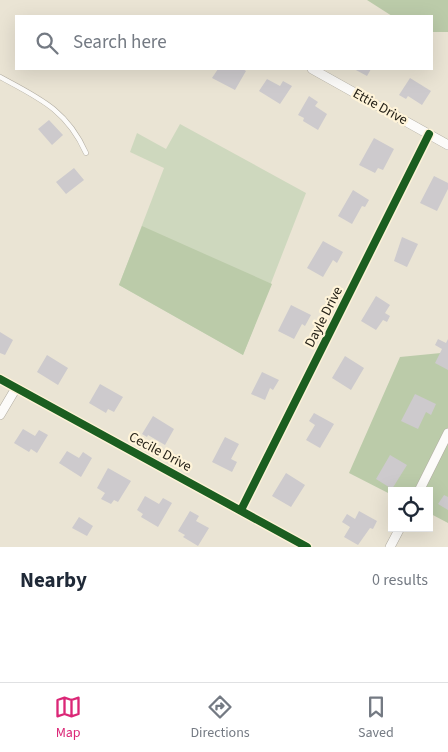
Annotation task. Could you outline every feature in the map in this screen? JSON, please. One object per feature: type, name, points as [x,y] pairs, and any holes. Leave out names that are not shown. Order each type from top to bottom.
[{"type":"street","name":"Ettie Drive","points":[[314,70],[448,145]]},
{"type":"street","name":"Dayle Drive","points":[[241,510],[429,134]]},
{"type":"street","name":"Cecile Drive","points":[[0,379],[307,547]]},
{"type":"street","points":[[0,415],[16,388]]},
{"type":"street","points":[[421,487],[448,433]]},
{"type":"street","points":[[390,547],[398,532]]},
{"type":"lane","points":[[0,76],[52,107],[68,121],[79,136],[86,153]]},
{"type":"green space","points":[[367,0],[448,0],[448,32],[433,32],[433,15],[390,15]]},
{"type":"green space","points":[[180,124],[306,193],[243,355],[119,285],[164,168],[130,152],[137,133],[166,149]]},
{"type":"green space","points":[[142,226],[272,284],[243,355],[119,285]]},
{"type":"green space","points":[[441,353],[448,356],[448,523],[433,515],[433,487],[388,487],[388,493],[349,473],[400,357]]},
{"type":"building","points":[[217,70],[246,71],[235,90],[212,78]]},
{"type":"building","points":[[356,70],[370,70],[367,76]]},
{"type":"building","points":[[410,78],[431,91],[422,105],[408,96],[406,99],[399,95]]},
{"type":"building","points":[[267,79],[280,86],[283,81],[292,86],[280,104],[259,91]]},
{"type":"building","points":[[309,96],[318,102],[315,106],[327,114],[318,130],[303,121],[304,118],[298,115]]},
{"type":"building","points":[[49,120],[63,135],[52,145],[38,129]]},
{"type":"building","points":[[374,138],[394,149],[383,170],[378,168],[375,173],[359,165]]},
{"type":"building","points":[[74,168],[84,180],[66,194],[56,182]]},
{"type":"building","points":[[434,176],[448,183],[448,189],[437,211],[420,203]]},
{"type":"building","points":[[353,190],[369,200],[365,207],[362,206],[352,224],[338,216]]},
{"type":"building","points":[[402,237],[418,244],[407,267],[394,261]]},
{"type":"building","points":[[323,241],[343,252],[337,263],[333,260],[323,277],[307,268]]},
{"type":"building","points":[[376,296],[390,305],[385,313],[390,316],[387,322],[383,320],[376,330],[361,321]]},
{"type":"building","points":[[291,305],[311,315],[305,326],[302,324],[294,339],[278,331]]},
{"type":"building","points":[[0,332],[13,340],[5,355],[0,353]]},
{"type":"building","points":[[438,339],[446,343],[448,339],[448,370],[435,363],[442,349],[435,345]]},
{"type":"building","points":[[47,355],[68,368],[58,385],[37,372]]},
{"type":"building","points":[[345,356],[364,368],[351,390],[332,378]]},
{"type":"building","points":[[262,372],[279,380],[273,390],[270,388],[265,400],[251,394]]},
{"type":"building","points":[[100,384],[123,397],[114,412],[108,409],[106,413],[89,403]]},
{"type":"building","points":[[415,394],[436,404],[431,415],[426,412],[418,429],[401,421]]},
{"type":"building","points":[[314,413],[334,424],[320,448],[306,440],[315,425],[309,421]]},
{"type":"building","points":[[153,416],[174,429],[165,445],[148,435],[147,437],[142,434]]},
{"type":"building","points":[[23,429],[35,436],[39,430],[48,435],[37,453],[31,449],[29,452],[14,443]]},
{"type":"building","points":[[225,437],[239,444],[231,459],[237,462],[232,472],[212,462]]},
{"type":"building","points":[[67,451],[79,458],[83,452],[92,458],[81,477],[59,463]]},
{"type":"building","points":[[390,455],[407,465],[393,487],[389,487],[376,479]]},
{"type":"building","points":[[108,468],[131,481],[118,502],[114,500],[111,504],[101,499],[105,493],[97,488]]},
{"type":"building","points":[[286,473],[305,485],[291,507],[272,496]]},
{"type":"building","points":[[444,495],[448,497],[448,510],[438,504]]},
{"type":"building","points":[[145,496],[159,504],[163,498],[172,503],[158,527],[141,517],[143,514],[137,510]]},
{"type":"building","points":[[190,511],[199,516],[196,521],[209,528],[198,546],[183,537],[185,535],[178,531]]},
{"type":"building","points":[[359,511],[377,521],[373,529],[370,528],[358,545],[344,537],[350,527],[342,522],[347,514],[355,519]]},
{"type":"building","points":[[79,517],[93,526],[87,536],[72,528]]},
{"type":"cycle path","points":[[241,510],[429,134]]},
{"type":"cycle path","points":[[0,379],[307,547]]}]
